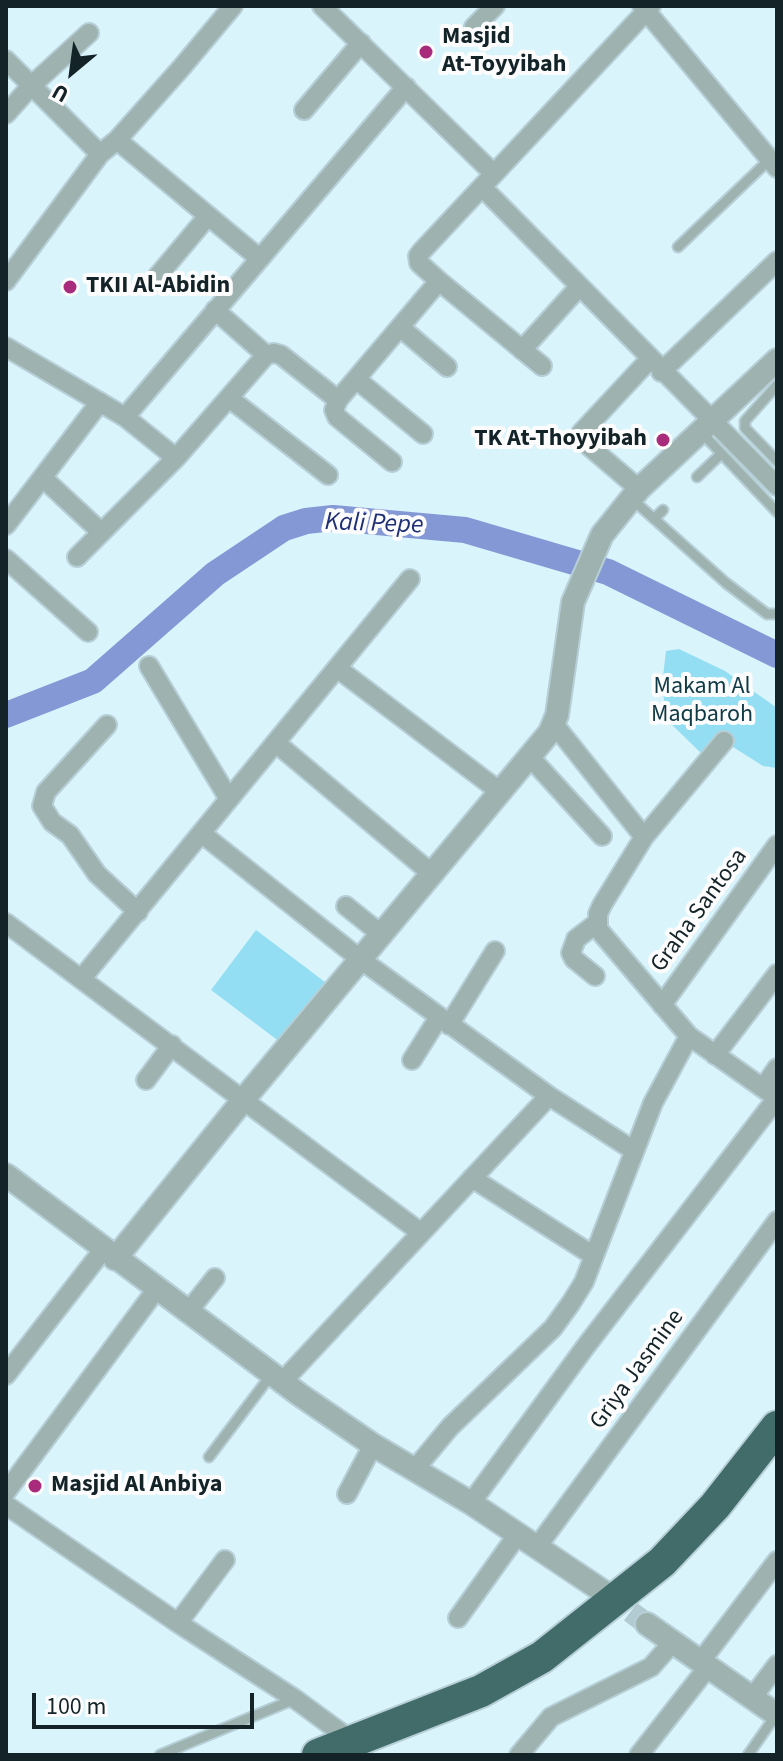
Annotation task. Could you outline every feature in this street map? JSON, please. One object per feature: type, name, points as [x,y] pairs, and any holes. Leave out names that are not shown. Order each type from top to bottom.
[{"type":"highway","points":[[318,1755],[481,1691],[542,1657],[662,1562],[715,1506],[777,1427]]},
{"type":"highway","points":[[379,1755],[494,1704],[569,1662],[678,1572],[777,1456]]},
{"type":"street","points":[[6,281],[100,154],[117,140],[233,6]]},
{"type":"street","points":[[322,6],[406,87],[579,287],[656,366],[706,427],[777,486]]},
{"type":"street","points":[[474,27],[495,6]]},
{"type":"street","points":[[542,366],[439,281],[419,263],[418,256],[647,8],[773,164]]},
{"type":"street","points":[[6,114],[31,86],[89,33]]},
{"type":"street","points":[[304,110],[361,43]]},
{"type":"street","points":[[6,60],[100,154]]},
{"type":"street","points":[[125,417],[406,87]]},
{"type":"street","points":[[117,140],[259,258]]},
{"type":"street","points":[[151,284],[208,216]]},
{"type":"street","points":[[635,493],[583,441],[581,433],[777,261]]},
{"type":"street","points":[[392,462],[337,417],[334,410],[338,400],[439,281]]},
{"type":"street","points":[[522,350],[579,287]]},
{"type":"street","points":[[215,310],[266,355]]},
{"type":"street","points":[[401,328],[447,367]]},
{"type":"street","points":[[6,347],[125,417],[176,458]]},
{"type":"street","points":[[77,557],[176,458],[266,355],[281,355],[338,400]]},
{"type":"street","points":[[6,1375],[244,1099],[544,740],[554,724],[573,602],[593,551],[635,493],[777,360]]},
{"type":"street","points":[[356,379],[423,434]]},
{"type":"street","points":[[229,398],[328,475]]},
{"type":"street","points":[[6,525],[100,402]]},
{"type":"street","points":[[43,478],[101,532]]},
{"type":"street","points":[[6,559],[88,632]]},
{"type":"street","points":[[82,978],[410,579]]},
{"type":"street","points":[[149,666],[229,799]]},
{"type":"street","points":[[337,668],[499,791]]},
{"type":"street","points":[[554,724],[644,837]]},
{"type":"street","points":[[107,725],[46,792],[42,806],[52,822],[70,835],[97,874],[138,912]]},
{"type":"street","points":[[595,976],[574,959],[571,953],[576,939],[597,923],[602,905],[644,837],[724,741]]},
{"type":"street","points":[[276,743],[431,873]]},
{"type":"street","points":[[529,756],[602,836]]},
{"type":"street","points":[[201,833],[444,1021],[549,1096],[633,1150]]},
{"type":"street","name":"Graha Santosa","points":[[662,1005],[777,845]]},
{"type":"street","points":[[346,906],[381,934]]},
{"type":"street","points":[[6,923],[420,1232]]},
{"type":"street","points":[[597,923],[603,936],[689,1036],[772,1094]]},
{"type":"street","points":[[412,1060],[495,951]]},
{"type":"street","points":[[715,1055],[777,974]]},
{"type":"street","points":[[415,1469],[450,1427],[553,1328],[584,1282],[633,1150],[663,1083],[689,1036]]},
{"type":"street","points":[[146,1080],[172,1045]]},
{"type":"street","points":[[471,1503],[772,1094],[777,1068]]},
{"type":"street","points":[[276,1378],[549,1096]]},
{"type":"street","points":[[6,1175],[276,1378],[373,1445],[471,1503],[604,1592]]},
{"type":"street","points":[[472,1178],[594,1256]]},
{"type":"street","name":"Griya Jasmine","points":[[458,1618],[527,1540],[777,1221]]},
{"type":"street","points":[[187,1313],[215,1278]]},
{"type":"street","points":[[6,1492],[156,1290]]},
{"type":"street","points":[[347,1494],[373,1445]]},
{"type":"street","points":[[6,1505],[340,1732]]},
{"type":"street","points":[[178,1623],[225,1560]]},
{"type":"street","points":[[639,1755],[777,1561]]},
{"type":"street","points":[[647,1624],[777,1715]]},
{"type":"street","points":[[519,1755],[551,1717],[651,1667],[673,1642]]},
{"type":"street","points":[[752,1698],[777,1665]]},
{"type":"lane","points":[[678,247],[773,164]]},
{"type":"lane","points":[[777,385],[745,421],[745,428],[777,461]]},
{"type":"lane","points":[[706,427],[721,454],[777,512]]},
{"type":"lane","points":[[697,477],[721,454]]},
{"type":"lane","points":[[635,493],[654,519],[726,583],[767,614],[777,614]]},
{"type":"lane","points":[[654,519],[663,510]]},
{"type":"lane","points":[[209,1457],[276,1378]]},
{"type":"lane","points":[[160,1755],[295,1699]]},
{"type":"lane","points":[[748,1755],[777,1715]]},
{"type":"green space","name":"Makam Al Maqbaroh","points":[[679,649],[725,671],[777,708],[777,768],[763,766],[733,747],[726,735],[718,735],[702,754],[667,720],[662,685],[666,651]]},
{"type":"green space","points":[[256,930],[325,982],[280,1042],[211,990]]},
{"type":"waterway","name":"Kali Pepe","points":[[6,715],[93,681],[215,574],[284,528],[306,521],[333,518],[465,530],[608,572],[777,655]]},
{"type":"tunnel","points":[[604,1592],[647,1624]]},
{"type":"place","name":"Masjid At-Toyyibah","points":[[426,52]]},
{"type":"place","name":"TKII Al-Abidin","points":[[70,287]]},
{"type":"place","name":"TK At-Thoyyibah","points":[[663,440]]},
{"type":"place","name":"Masjid Al Anbiya","points":[[35,1486]]}]
